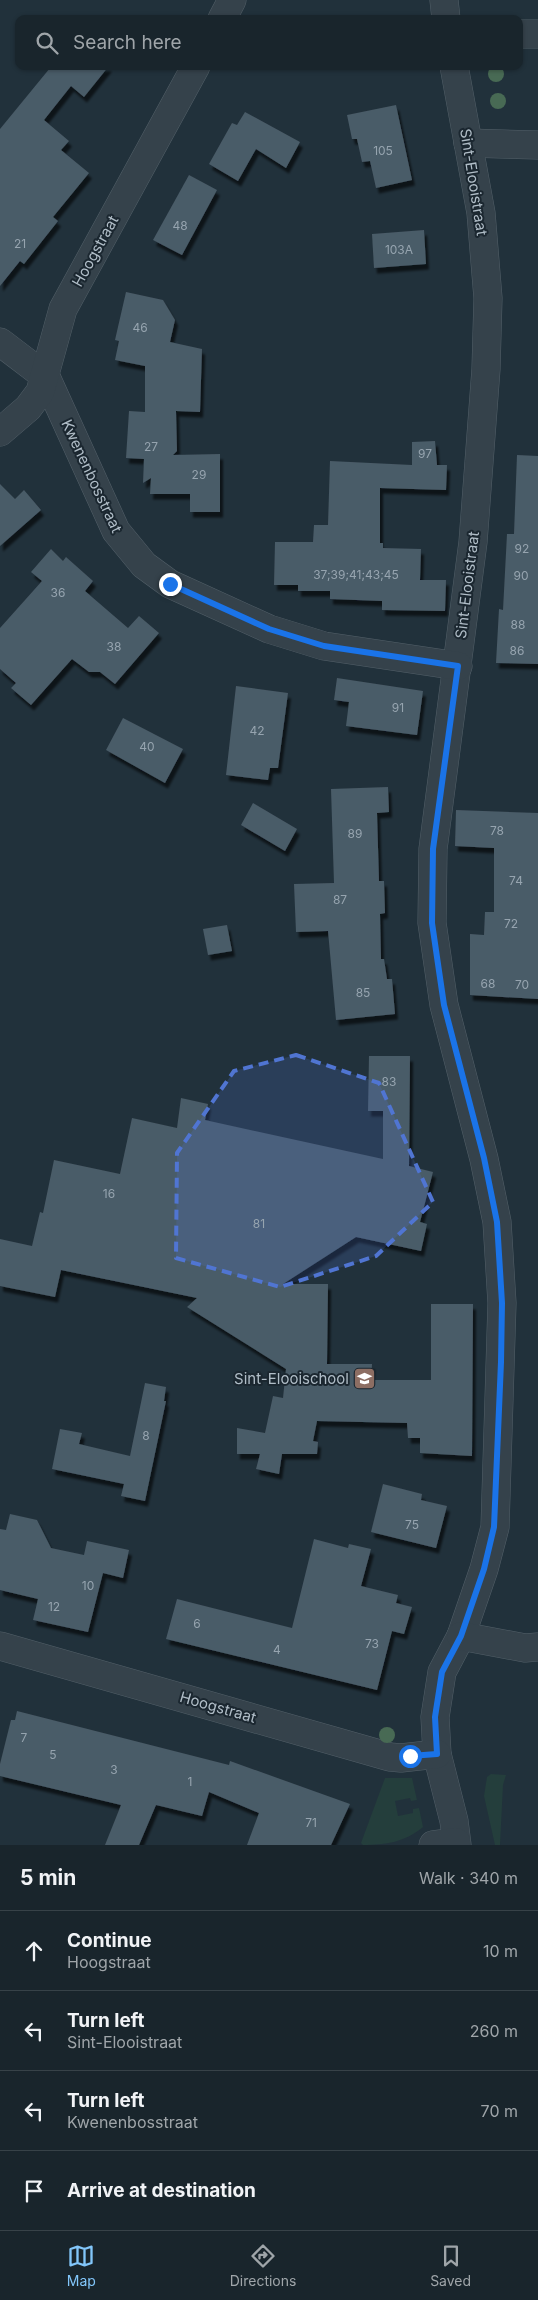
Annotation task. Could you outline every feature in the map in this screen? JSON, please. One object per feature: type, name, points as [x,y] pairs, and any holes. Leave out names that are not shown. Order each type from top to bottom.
[{"type":"street","points":[[224,15],[232,0]]},
{"type":"street","points":[[444,0],[446,15]]},
{"type":"street","points":[[523,34],[538,34]]},
{"type":"street","name":"Hoogstraat","points":[[0,432],[28,408],[40,392],[46,377],[63,309],[194,70]]},
{"type":"street","name":"Sint-Elooistraat","points":[[449,1844],[454,1821],[437,1754],[435,1717],[442,1672],[461,1636],[484,1569],[494,1527],[502,1303],[497,1222],[484,1158],[444,1005],[432,923],[433,849],[473,542],[486,369],[488,298],[481,213],[455,70]]},
{"type":"street","points":[[468,143],[538,145]]},
{"type":"street","name":"Kwenenbosstraat","points":[[0,342],[46,377],[116,531],[144,566],[170,584],[269,629],[324,646],[458,666]]},
{"type":"street","points":[[461,1636],[525,1648],[538,1647]]},
{"type":"street","name":"Hoogstraat","points":[[0,1646],[390,1757],[402,1758],[437,1754]]},
{"type":"highlighted area","points":[[296,1055],[379,1083],[433,1202],[376,1256],[280,1287],[176,1258],[177,1153],[234,1071]]},
{"type":"green space","points":[[491,1774],[506,1775],[503,1785],[500,1845],[495,1845],[484,1796],[487,1777]]},
{"type":"green space","points":[[385,1778],[412,1778],[417,1800],[411,1801],[410,1798],[395,1801],[398,1816],[413,1813],[413,1809],[419,1808],[423,1827],[395,1842],[363,1845],[361,1843]]},
{"type":"building","points":[[48,70],[106,70],[84,97],[71,86],[44,120],[69,141],[61,150],[89,173],[53,217],[58,221],[24,264],[20,261],[0,286],[0,129]]},
{"type":"building","points":[[396,105],[412,180],[376,188],[370,161],[362,162],[357,139],[352,139],[347,115]]},
{"type":"building","points":[[245,112],[300,142],[286,168],[256,149],[238,181],[209,164],[232,123],[237,125]]},
{"type":"building","points":[[189,175],[217,190],[182,255],[153,240]]},
{"type":"building","points":[[424,230],[426,264],[374,268],[372,234]]},
{"type":"building","points":[[126,292],[163,300],[175,320],[170,342],[202,349],[200,412],[176,411],[177,451],[173,455],[220,454],[220,512],[190,512],[190,494],[150,494],[151,478],[143,483],[144,459],[126,458],[129,411],[145,412],[145,366],[115,360],[119,341],[115,340]]},
{"type":"building","points":[[435,441],[437,465],[447,465],[446,490],[380,488],[380,543],[383,543],[383,548],[421,549],[420,580],[446,580],[445,611],[382,610],[382,601],[330,599],[330,591],[298,591],[298,585],[274,585],[275,542],[313,542],[314,525],[328,525],[330,461],[412,465],[412,442]]},
{"type":"building","points":[[517,455],[538,456],[538,664],[496,663],[499,609],[503,610],[507,534],[514,534]]},
{"type":"building","points":[[0,484],[15,499],[24,490],[41,510],[0,546]]},
{"type":"building","points":[[51,549],[63,561],[66,557],[93,581],[85,591],[128,628],[139,616],[159,633],[115,684],[100,672],[89,672],[72,659],[31,705],[11,688],[16,683],[0,669],[0,628],[42,581],[31,572]]},
{"type":"building","points":[[337,678],[423,691],[417,735],[346,726],[349,702],[334,700]]},
{"type":"building","points":[[236,686],[288,693],[278,768],[270,768],[268,780],[226,775]]},
{"type":"building","points":[[123,718],[183,749],[165,783],[106,750]]},
{"type":"building","points":[[388,787],[389,812],[377,813],[379,881],[384,881],[385,913],[380,914],[381,959],[384,959],[387,979],[392,979],[395,1014],[336,1020],[328,931],[296,932],[294,884],[334,883],[331,789]]},
{"type":"building","points":[[253,803],[297,829],[285,851],[241,825]]},
{"type":"building","points":[[456,810],[538,813],[538,999],[470,995],[470,934],[484,935],[485,912],[494,912],[494,848],[455,846]]},
{"type":"building","points":[[227,925],[232,951],[208,955],[203,929]]},
{"type":"building","points":[[369,1056],[410,1056],[409,1166],[433,1172],[420,1222],[427,1224],[421,1251],[356,1237],[283,1284],[328,1284],[327,1364],[372,1364],[371,1380],[431,1380],[431,1304],[473,1304],[472,1456],[420,1453],[420,1438],[408,1438],[407,1423],[317,1421],[313,1441],[318,1442],[317,1454],[282,1454],[279,1474],[256,1469],[260,1454],[237,1454],[237,1428],[265,1433],[273,1396],[283,1398],[286,1369],[187,1307],[197,1298],[61,1270],[55,1297],[0,1286],[0,1239],[32,1246],[40,1212],[43,1213],[54,1160],[120,1174],[132,1118],[177,1128],[181,1098],[208,1104],[205,1120],[383,1159],[383,1111],[368,1111]]},
{"type":"building","points":[[145,1383],[166,1387],[164,1401],[166,1401],[145,1501],[121,1496],[124,1484],[52,1469],[60,1429],[82,1433],[79,1444],[130,1456]]},
{"type":"building","points":[[383,1484],[422,1494],[421,1500],[447,1506],[436,1548],[371,1532]]},
{"type":"building","points":[[10,1514],[37,1520],[51,1548],[84,1555],[87,1541],[129,1550],[123,1578],[103,1573],[88,1632],[33,1620],[38,1599],[0,1590],[0,1529],[6,1530]]},
{"type":"building","points":[[314,1539],[348,1548],[349,1544],[371,1549],[361,1586],[398,1595],[396,1603],[412,1607],[404,1634],[392,1631],[377,1690],[166,1639],[177,1599],[292,1628]]},
{"type":"building","points":[[17,1711],[229,1765],[230,1761],[350,1804],[331,1845],[247,1845],[259,1813],[209,1792],[202,1816],[156,1805],[139,1845],[105,1845],[121,1805],[0,1776],[0,1764],[11,1720],[15,1720]]},
{"type":"place","name":"Sint-Elooischool","points":[[365,1378]]},
{"type":"route","points":[[170,584],[198,599],[269,629],[324,646],[458,666],[440,785],[433,849],[432,923],[444,1005],[484,1158],[497,1222],[502,1303],[494,1527],[484,1569],[461,1636],[442,1672],[435,1717],[437,1754],[410,1756]]}]
